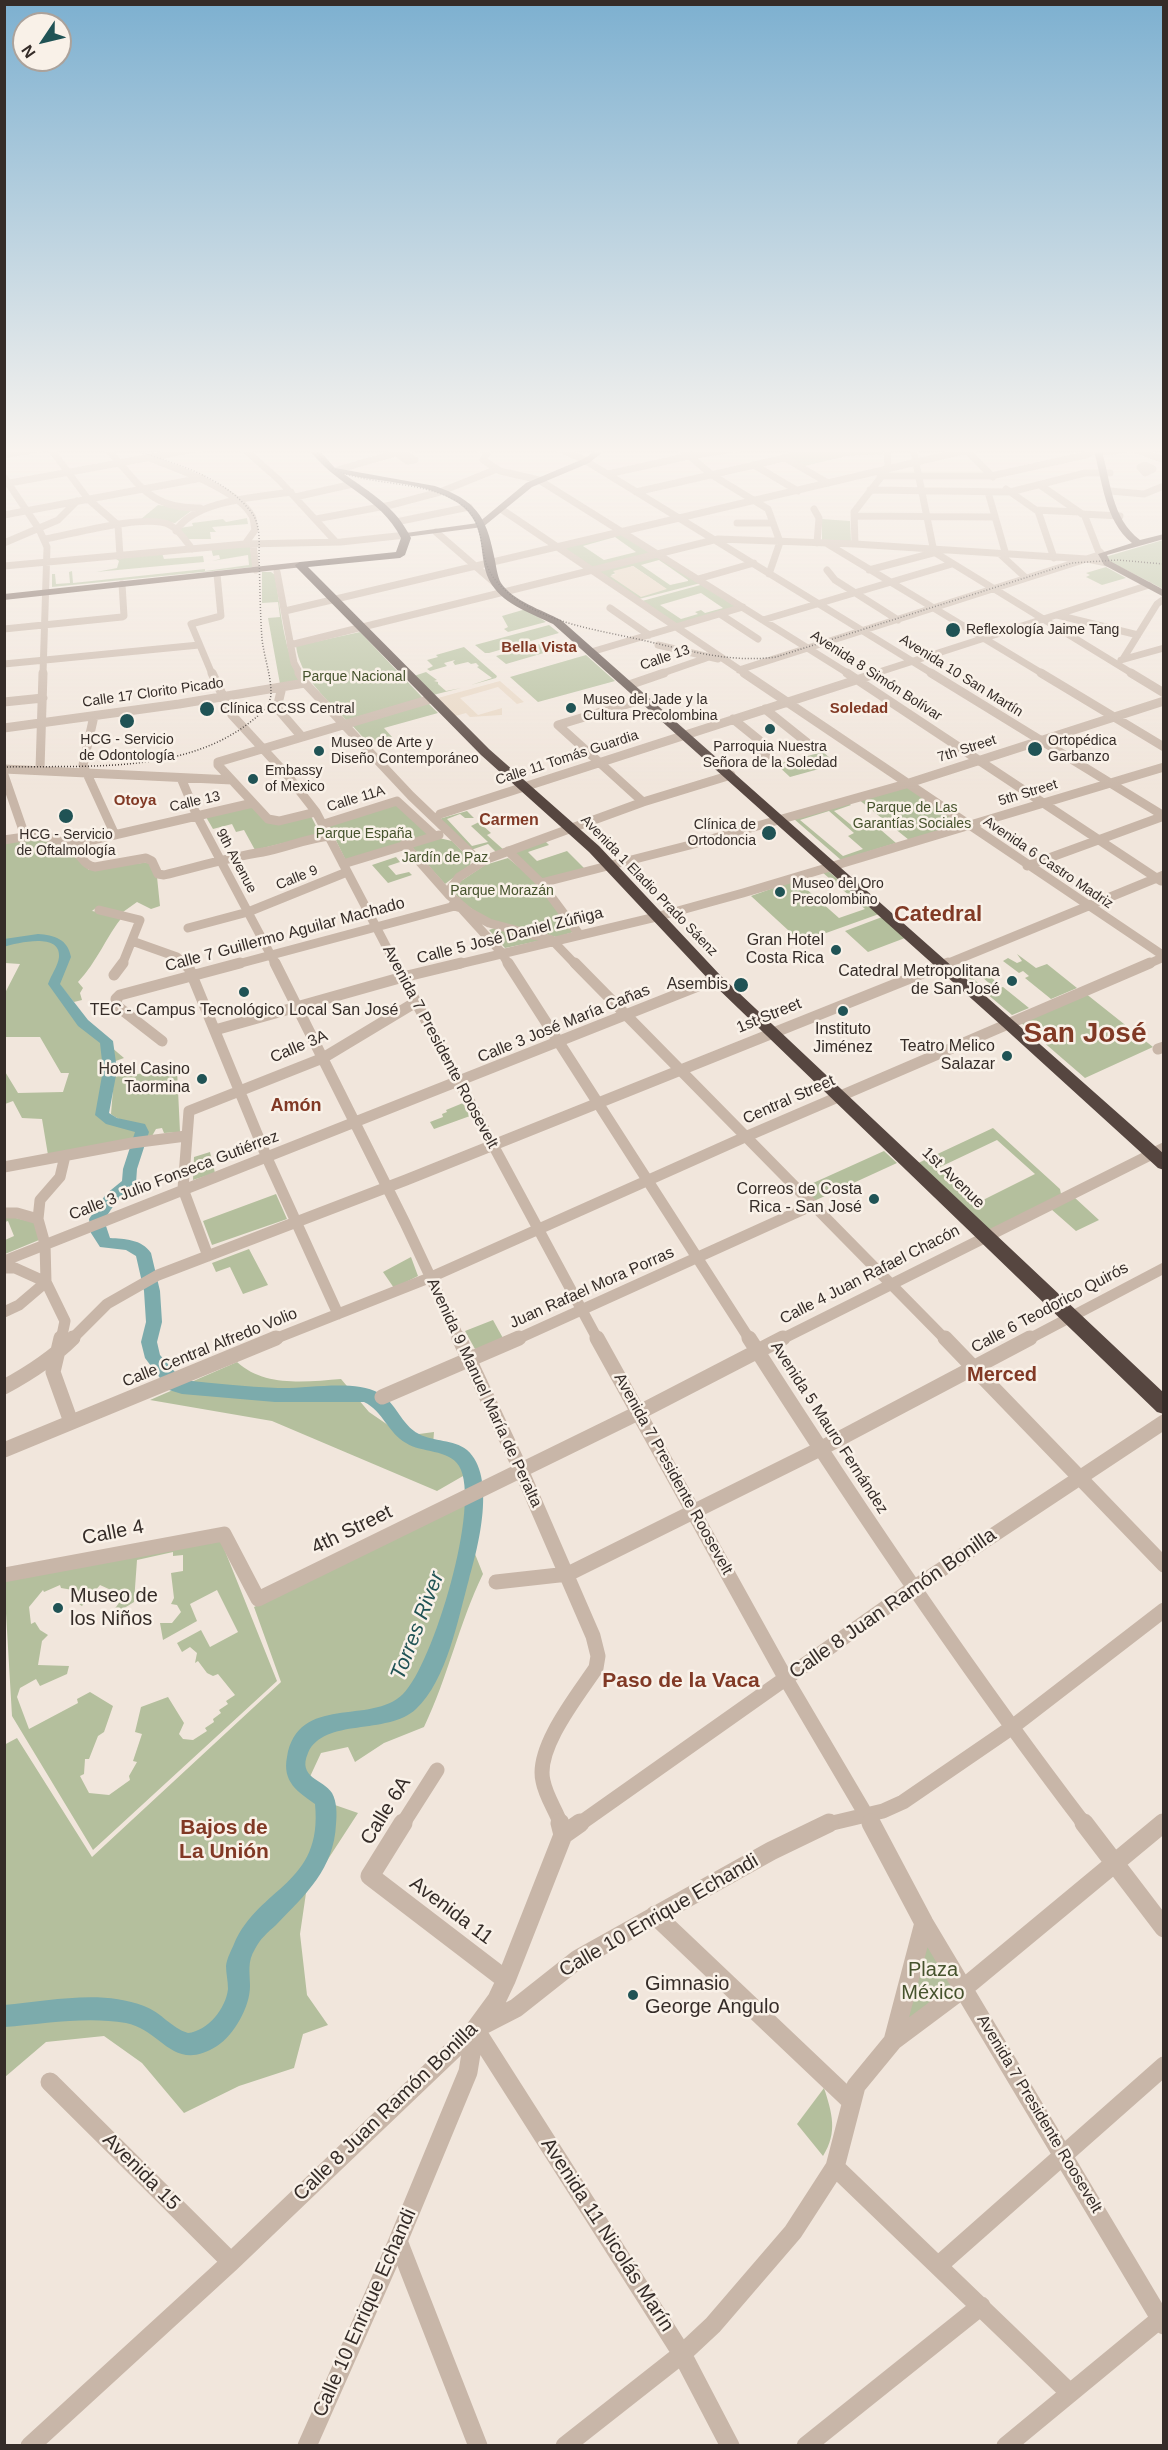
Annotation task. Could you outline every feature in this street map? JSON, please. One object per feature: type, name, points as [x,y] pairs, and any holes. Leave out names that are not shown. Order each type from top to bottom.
[{"type":"highway","points":[[295,566],[330,562]]},
{"type":"highway","points":[[490,563],[496,584],[505,592],[556,622],[591,652],[731,775],[778,820],[1160,1155]]},
{"type":"highway","name":"Avenida 1 Eladio Prado Sáenz","points":[[295,566],[334,600],[522,787],[571,828],[716,979]]},
{"type":"highway","name":"1st Avenue","points":[[716,979],[1164,1406]]},
{"type":"main road","points":[[1107,563],[1164,594]]},
{"type":"main road","points":[[4,597],[295,566]]},
{"type":"street","points":[[4,566],[62,562]]},
{"type":"street","points":[[256,562],[259,569],[277,572],[295,566]]},
{"type":"street","points":[[470,562],[496,584]]},
{"type":"street","name":"Avenida 6 Castro Madriz","points":[[581,562],[1164,957]]},
{"type":"street","points":[[290,645],[627,562]]},
{"type":"street","name":"Avenida 8 Simón Bolívar","points":[[672,562],[857,679],[1098,840],[1161,878]]},
{"type":"street","name":"Avenida 10 San Martín","points":[[749,562],[1163,816]]},
{"type":"street","points":[[698,579],[758,562]]},
{"type":"street","points":[[769,574],[773,562]]},
{"type":"street","points":[[856,562],[1164,747]]},
{"type":"street","points":[[869,570],[895,562]]},
{"type":"street","points":[[1011,562],[1026,579]]},
{"type":"street","points":[[740,670],[1080,562]]},
{"type":"street","points":[[1103,562],[1107,563]]},
{"type":"street","points":[[285,611],[490,563]]},
{"type":"street","points":[[40,769],[47,564]]},
{"type":"street","points":[[763,620],[952,564],[1164,693]]},
{"type":"street","points":[[827,570],[835,580],[898,620]]},
{"type":"street","points":[[277,572],[294,663],[305,683],[481,863]]},
{"type":"street","name":"Avenida 7 Presidente Roosevelt","points":[[217,574],[221,616],[191,624],[232,715],[324,824],[345,868],[537,1230],[786,1678],[866,1814],[924,1923],[1162,2322]]},
{"type":"street","points":[[4,629],[122,617],[124,616],[122,584]]},
{"type":"street","name":"Calle 11 Tomás Guardia","points":[[440,814],[1149,585]]},
{"type":"street","points":[[1123,659],[1161,602]]},
{"type":"street","points":[[610,608],[649,635]]},
{"type":"street","points":[[591,652],[743,608]]},
{"type":"street","points":[[720,614],[758,639]]},
{"type":"street","points":[[1056,615],[1138,635]]},
{"type":"street","points":[[1070,636],[1082,631],[1088,624]]},
{"type":"street","points":[[4,664],[199,645]]},
{"type":"street","points":[[658,645],[724,660],[772,659]]},
{"type":"street","points":[[1112,663],[1164,648]]},
{"type":"street","name":"Calle 13","points":[[629,685],[710,657]]},
{"type":"street","name":"Calle 17 Clorito Picado","points":[[4,728],[305,683]]},
{"type":"street","points":[[282,687],[277,708],[302,736]]},
{"type":"street","points":[[4,702],[43,698]]},
{"type":"street","points":[[253,803],[218,765],[218,762],[431,699]]},
{"type":"street","name":"Calle 13","points":[[599,763],[558,725],[644,699]]},
{"type":"street","name":"7th Street","points":[[609,866],[906,784],[1164,701]]},
{"type":"street","points":[[765,709],[810,745]]},
{"type":"street","points":[[93,716],[83,764],[115,835]]},
{"type":"street","points":[[733,719],[759,740],[756,748],[766,756]]},
{"type":"street","points":[[599,763],[643,802]]},
{"type":"street","name":"5th Street","points":[[743,893],[1164,767]]},
{"type":"street","points":[[4,770],[40,769],[232,780]]},
{"type":"street","points":[[4,775],[23,830]]},
{"type":"street","points":[[448,892],[459,877],[481,863],[643,802],[731,775]]},
{"type":"street","name":"9th Avenue","points":[[181,778],[197,816],[271,955]]},
{"type":"street","name":"Calle 11A","points":[[324,824],[397,801],[424,820],[434,835]]},
{"type":"street","name":"Calle 13","points":[[71,845],[253,803]]},
{"type":"street","name":"Calle 11A","points":[[253,803],[268,819],[279,821],[316,812]]},
{"type":"street","points":[[1027,866],[1163,816]]},
{"type":"street","name":"Calle 9","points":[[188,928],[248,912],[404,844],[434,835],[457,840]]},
{"type":"street","points":[[4,840],[27,836],[54,836],[71,845],[91,867],[149,858],[161,875],[313,838],[330,836]]},
{"type":"street","name":"Avenida 5 Mauro Fernández","points":[[404,844],[501,952],[820,1449],[1011,1728],[1164,1928]]},
{"type":"street","points":[[510,853],[542,883],[579,934]]},
{"type":"street","points":[[542,883],[609,866]]},
{"type":"street","name":"1st Street","points":[[4,1388],[56,1355],[107,1304],[158,1275],[296,1224],[1161,878]]},
{"type":"street","name":"Calle 5 José Daniel Zúñiga","points":[[215,1030],[403,977],[656,917],[743,893]]},
{"type":"street","points":[[455,903],[497,925],[552,940],[891,1283],[1164,1565]]},
{"type":"street","name":"Calle 7 Guillermo Aguilar Machado","points":[[162,1041],[117,1006],[116,999],[120,995],[376,927],[455,903]]},
{"type":"street","points":[[99,910],[139,918],[140,922],[121,967],[114,975]]},
{"type":"street","points":[[485,934],[488,928],[497,925]]},
{"type":"street","points":[[132,942],[150,946],[177,957],[189,968],[267,1158],[338,1314]]},
{"type":"street","name":"Avenida 9 Manuel María de Peralta","points":[[271,955],[356,1123],[521,1470],[593,1636],[598,1656],[596,1668],[542,1758],[540,1769],[542,1781],[562,1824],[563,1835]]},
{"type":"street","name":"Central Street","points":[[429,1278],[1008,1022],[1164,957]]},
{"type":"street","name":"Calle 3 José María Cañas","points":[[356,1123],[716,979]]},
{"type":"street","name":"Calle 3A","points":[[186,1136],[189,1111],[323,1058],[416,1002]]},
{"type":"street","name":"Calle 3 Julio Fonseca Gutiérrez","points":[[4,1261],[356,1123]]},
{"type":"street","points":[[4,1167],[132,1143],[186,1136],[183,1189],[208,1256]]},
{"type":"street","name":"Calle 4 Juan Rafael Chacón","points":[[464,1498],[640,1412],[891,1283],[1160,1155]]},
{"type":"street","points":[[65,1156],[60,1177],[40,1200],[38,1219],[45,1244],[46,1282],[65,1321],[53,1371],[71,1422]]},
{"type":"street","name":"Juan Rafael Mora Porras","points":[[382,1397],[583,1311],[813,1205]]},
{"type":"street","points":[[4,1213],[17,1213],[38,1219]]},
{"type":"street","points":[[4,1268],[15,1268],[46,1282]]},
{"type":"street","name":"Calle 6 Teodorico Quirós","points":[[496,1582],[568,1574],[820,1449],[1164,1268]]},
{"type":"street","name":"Calle Central Alfredo Volio","points":[[4,1450],[188,1373],[429,1278]]},
{"type":"street","points":[[4,1312],[19,1305],[46,1282]]},
{"type":"street","name":"Calle 8 Juan Ramón Bonilla","points":[[30,2445],[231,2262],[475,2029],[497,1999],[506,1980],[563,1835],[915,1587],[1164,1422]]},
{"type":"street","name":"4th Street","points":[[228,1538],[258,1599],[464,1498]]},
{"type":"street","name":"Calle 4","points":[[4,1575],[218,1534],[224,1534],[228,1538]]},
{"type":"street","name":"Calle 10 Enrique Echandi","points":[[307,2445],[398,2241],[468,2072],[475,2029],[516,2007],[578,1959],[820,1826],[883,1811],[903,1802],[1011,1728],[1164,1610]]},
{"type":"street","name":"Calle 6A","points":[[370,1876],[437,1770]]},
{"type":"street","points":[[564,2445],[682,2354],[713,2325],[786,2241],[835,2167],[851,2101],[863,2075],[892,2041],[964,1988],[1164,1822]]},
{"type":"street","name":"Avenida 11","points":[[370,1876],[506,1980]]},
{"type":"street","points":[[655,1915],[851,2101]]},
{"type":"street","points":[[892,2041],[924,1923]]},
{"type":"street","name":"Avenida 11 Nicolás Marín","points":[[475,2029],[682,2354],[730,2445]]},
{"type":"street","points":[[939,2265],[1164,2066]]},
{"type":"street","name":"Avenida 15","points":[[50,2082],[231,2262]]},
{"type":"street","points":[[835,2167],[1070,2393]]},
{"type":"street","points":[[398,2241],[478,2445]]},
{"type":"street","points":[[806,2445],[981,2306]]},
{"type":"street","points":[[1006,2445],[1162,2322]]},
{"type":"green space","points":[[119,562],[200,562],[96,572],[117,568]]},
{"type":"green space","points":[[249,562],[252,562],[253,567],[52,587],[52,574],[55,574],[56,584],[70,583],[69,572],[72,571],[73,583],[249,565]]},
{"type":"green space","points":[[585,562],[622,562],[595,569]]},
{"type":"green space","points":[[632,562],[651,562],[641,565],[670,585],[688,581],[662,562],[668,562],[701,583],[639,599],[597,571]],"holes":[[[633,566],[666,589],[611,575]]]},
{"type":"green space","points":[[1111,562],[1163,562],[1163,589]]},
{"type":"green space","points":[[1106,567],[1126,578],[1102,585],[1086,577],[1090,575],[1086,573]]},
{"type":"green space","points":[[262,572],[271,572],[275,575],[286,642],[301,681],[280,684],[268,618],[280,617],[278,602],[262,603]]},
{"type":"green space","points":[[704,584],[739,607],[678,625],[642,601]],"holes":[[[701,593],[723,608],[705,613],[701,610],[695,612],[698,614],[681,619],[660,605]]]},
{"type":"green space","points":[[526,609],[546,622],[508,632],[504,629],[508,627],[502,616]]},
{"type":"green space","points":[[549,625],[559,633],[489,653],[485,653],[475,645]]},
{"type":"green space","name":"Parque Nacional","points":[[360,632],[422,697],[421,699],[346,720],[322,695],[308,677],[298,657],[296,646]]},
{"type":"green space","points":[[551,641],[561,648],[506,664],[496,656]]},
{"type":"green space","points":[[464,647],[497,676],[496,678],[471,685],[492,678],[477,667],[479,666],[476,663],[468,662],[451,666],[455,665],[453,662],[455,660],[444,663],[447,666],[430,671],[427,669],[433,666],[427,660]]},
{"type":"green space","points":[[586,655],[615,681],[538,702],[510,677]]},
{"type":"green space","points":[[426,672],[446,691],[461,688],[433,695],[414,676]]},
{"type":"green space","points":[[427,702],[438,713],[384,728],[392,737],[369,744],[351,724]]},
{"type":"green space","points":[[823,752],[837,764],[790,777],[776,764]]},
{"type":"green space","name":"Parque de Las Garantías Sociales","points":[[906,786],[960,824],[909,840],[858,799]]},
{"type":"green space","name":"Parque España","points":[[398,802],[431,834],[346,861],[328,824]]},
{"type":"green space","points":[[848,802],[851,805],[834,811],[856,829],[874,824],[896,843],[841,860],[794,819]],"holes":[[[829,811],[854,833],[848,836],[863,849],[843,856],[800,820]]]},
{"type":"green space","points":[[252,806],[265,820],[311,816],[320,834],[255,850],[244,830],[236,832],[232,824],[213,829],[206,817]]},
{"type":"green space","points":[[467,811],[474,818],[465,818],[460,814],[447,819],[472,846],[488,842],[471,826],[479,822],[491,833],[487,835],[505,851],[498,854],[488,844],[471,850],[439,819]]},
{"type":"green space","points":[[54,838],[89,870],[149,862],[157,877],[160,906],[151,909],[137,902],[123,912],[97,907],[92,911],[123,916],[78,982],[83,988],[80,993],[82,1000],[74,1002],[59,984],[69,954],[65,955],[54,984],[83,1023],[124,1058],[110,1063],[102,1115],[111,1123],[137,1128],[139,1132],[137,1140],[48,1155],[42,1119],[22,1118],[13,1101],[5,1104],[4,1070],[18,1093],[63,1092],[69,1073],[61,1073],[40,1037],[5,1037],[5,993],[20,964],[5,963],[5,841]]},
{"type":"green space","name":"Jardín de Paz","points":[[439,838],[452,841],[471,860],[470,865],[445,884],[410,845]]},
{"type":"green space","points":[[545,841],[549,845],[528,852],[537,861],[567,851],[586,870],[544,882],[513,853]]},
{"type":"green space","points":[[396,857],[400,862],[388,866],[396,875],[409,872],[412,875],[388,883],[372,865]]},
{"type":"green space","name":"Parque Morazán","points":[[508,858],[538,883],[574,932],[556,937],[484,918],[460,900],[454,892],[455,885],[485,865]]},
{"type":"green space","points":[[827,870],[879,914],[801,942],[751,896],[796,880],[839,918],[865,909],[822,872]]},
{"type":"green space","points":[[882,917],[905,938],[868,952],[845,931]]},
{"type":"green space","points":[[495,928],[543,940],[505,948],[489,930]]},
{"type":"green space","points":[[1017,954],[1036,968],[1047,964],[1077,988],[1051,999],[1025,978],[1029,976],[1023,971],[1019,973],[1003,961],[1008,958],[1017,963],[1022,961]]},
{"type":"green space","points":[[957,965],[983,987],[990,984],[982,977],[988,975],[998,983],[995,985],[999,988],[1003,987],[1029,1008],[1012,1015],[954,966]]},
{"type":"green space","points":[[1085,993],[1153,1047],[1085,1078],[1019,1021]]},
{"type":"green space","points":[[177,1069],[180,1132],[164,1133],[162,1128],[156,1129],[152,1136],[145,1137],[146,1127],[119,1119],[111,1114],[114,1077]]},
{"type":"green space","points":[[463,1103],[470,1116],[434,1129],[430,1122],[443,1117],[442,1114],[447,1112],[446,1110]]},
{"type":"green space","points":[[993,1128],[1060,1189],[1061,1194],[986,1233],[914,1165]],"holes":[[[997,1140],[1035,1174],[975,1204],[938,1168]]]},
{"type":"green space","points":[[884,1151],[897,1163],[814,1201],[802,1188]]},
{"type":"green space","points":[[210,1152],[215,1173],[193,1180],[194,1157]]},
{"type":"green space","points":[[276,1194],[287,1219],[212,1245],[203,1221]]},
{"type":"green space","points":[[1074,1197],[1099,1220],[1076,1231],[1051,1209]]},
{"type":"green space","points":[[5,1218],[36,1223],[39,1240],[5,1254],[5,1240],[14,1236]]},
{"type":"green space","points":[[249,1249],[268,1285],[243,1294],[230,1267],[216,1272],[212,1263]]},
{"type":"green space","points":[[411,1257],[418,1276],[394,1288],[383,1272]]},
{"type":"green space","points":[[493,1320],[504,1340],[475,1349],[465,1331]]},
{"type":"green space","points":[[237,1362],[260,1376],[273,1379],[300,1382],[341,1379],[369,1412],[404,1436],[434,1432],[433,1445],[451,1451],[460,1457],[470,1472],[437,1491],[272,1421],[150,1400]]},
{"type":"green space","points":[[474,1497],[476,1513],[471,1544],[483,1574],[424,1727],[384,1743],[355,1762],[348,1747],[321,1753],[308,1781],[309,1796],[358,1813],[306,1893],[300,1934],[307,1995],[328,2025],[303,2034],[294,2068],[239,2086],[184,2113],[142,2063],[104,2036],[46,2042],[5,2077],[4,1745],[17,1738],[92,1857],[281,1682],[254,1607]]},
{"type":"green space","points":[[221,1541],[277,1681],[93,1850],[12,1716],[4,1579]],"holes":[[[173,1552],[173,1556],[183,1555],[183,1571],[171,1573],[174,1598],[171,1604],[177,1605],[181,1612],[172,1623],[160,1623],[163,1640],[197,1621],[190,1604],[217,1590],[238,1632],[210,1647],[201,1630],[177,1643],[182,1652],[190,1647],[197,1653],[195,1663],[198,1661],[207,1673],[213,1676],[218,1674],[235,1695],[226,1701],[228,1704],[219,1710],[221,1713],[205,1728],[207,1731],[193,1740],[183,1739],[179,1734],[184,1723],[168,1697],[141,1707],[135,1732],[142,1734],[133,1761],[137,1762],[129,1776],[130,1780],[109,1795],[89,1793],[80,1776],[84,1774],[85,1759],[89,1759],[98,1736],[104,1732],[113,1706],[90,1692],[77,1699],[78,1703],[29,1729],[17,1697],[20,1688],[36,1679],[40,1686],[67,1674],[69,1666],[38,1665],[42,1641],[48,1635],[40,1630],[35,1622],[31,1624],[29,1607],[43,1590],[44,1592],[60,1585],[61,1588],[79,1591],[72,1600],[82,1606],[100,1585],[124,1596],[108,1618],[134,1602],[137,1560]]]},
{"type":"green space","name":"Plaza México","points":[[924,1923],[964,1988],[893,2041]]},
{"type":"green space","points":[[824,2088],[831,2114],[832,2131],[823,2156],[797,2124]]},
{"type":"shaded area","points":[[633,566],[667,589],[641,597],[610,576],[616,574],[613,571]]},
{"type":"shaded area","points":[[500,681],[524,702],[517,704],[498,687],[460,698],[478,715],[502,708],[502,715],[470,717],[466,713],[452,717],[434,699]]},
{"type":"waterway","name":"Torres River","points":[[4,943],[38,937],[47,938],[62,946],[65,957],[54,984],[83,1023],[106,1041],[110,1070],[102,1115],[115,1122],[140,1127],[142,1132],[130,1169],[129,1183],[111,1198],[96,1219],[99,1233],[105,1243],[129,1245],[143,1253],[152,1291],[154,1322],[149,1342],[153,1358],[175,1385],[257,1394],[294,1396],[354,1393],[370,1396],[380,1403],[402,1430],[413,1439],[454,1451],[460,1455],[468,1465],[474,1497],[471,1541],[447,1625],[435,1659],[419,1690],[409,1702],[396,1711],[382,1716],[321,1726],[309,1735],[299,1749],[296,1760],[299,1776],[305,1785],[321,1795],[325,1801],[325,1836],[322,1852],[316,1865],[299,1887],[248,1939],[238,1962],[238,1994],[227,2019],[218,2030],[197,2044],[188,2044],[172,2038],[150,2020],[127,2012],[93,2009],[4,2016]]},
{"type":"railway","points":[[4,767],[101,766],[167,758],[198,750],[227,737],[257,717],[266,708],[271,693],[261,629],[259,562]]},
{"type":"railway","points":[[486,562],[497,582],[512,596],[547,616],[586,628],[695,652],[743,658],[776,657],[1072,563],[1082,562]]},
{"type":"railway","points":[[1144,562],[1164,564]]},
{"type":"place","name":"Reflexología Jaime Tang","points":[[953,630]]},
{"type":"place","name":"Museo del Jade y la Cultura Precolombina","points":[[571,708]]},
{"type":"place","name":"Clínica CCSS Central","points":[[207,709]]},
{"type":"place","name":"HCG - Servicio de Odontología","points":[[127,721]]},
{"type":"place","name":"Parroquia Nuestra Señora de la Soledad","points":[[770,729]]},
{"type":"place","name":"Ortopédica Garbanzo","points":[[1035,749]]},
{"type":"place","name":"Museo de Arte y Diseño Contemporáneo","points":[[319,751]]},
{"type":"place","name":"Embassy of Mexico","points":[[253,779]]},
{"type":"place","name":"HCG - Servicio de Oftalmología","points":[[66,816]]},
{"type":"place","name":"Clínica de Ortodoncia","points":[[769,833]]},
{"type":"place","name":"Museo del Oro Precolombino","points":[[780,892]]},
{"type":"place","name":"Gran Hotel Costa Rica","points":[[836,950]]},
{"type":"place","name":"Catedral Metropolitana de San José","points":[[1012,981]]},
{"type":"place","name":"Asembis","points":[[741,985]]},
{"type":"place","name":"TEC - Campus Tecnológico Local San José","points":[[244,992]]},
{"type":"place","name":"Instituto Jiménez","points":[[843,1011]]},
{"type":"place","name":"Teatro Melico Salazar","points":[[1007,1056]]},
{"type":"place","name":"Hotel Casino Taormina","points":[[202,1079]]},
{"type":"place","name":"Correos de Costa Rica - San José","points":[[874,1199]]},
{"type":"place","name":"Museo de los Niños","points":[[58,1608]]},
{"type":"place","name":"Gimnasio George Angulo","points":[[633,1995]]},
{"type":"district","name":"Bella Vista","points":[[539,648]]},
{"type":"district","name":"Soledad","points":[[859,709]]},
{"type":"district","name":"Otoya","points":[[135,801]]},
{"type":"district","name":"Carmen","points":[[509,821]]},
{"type":"district","name":"Catedral","points":[[938,915]]},
{"type":"district","name":"San José","points":[[1085,1034]]},
{"type":"district","name":"Amón","points":[[296,1106]]},
{"type":"district","name":"Merced","points":[[1002,1375]]},
{"type":"district","name":"Paso de la Vaca","points":[[681,1681]]},
{"type":"district","name":"Bajos de La Unión","points":[[224,1840]]}]
